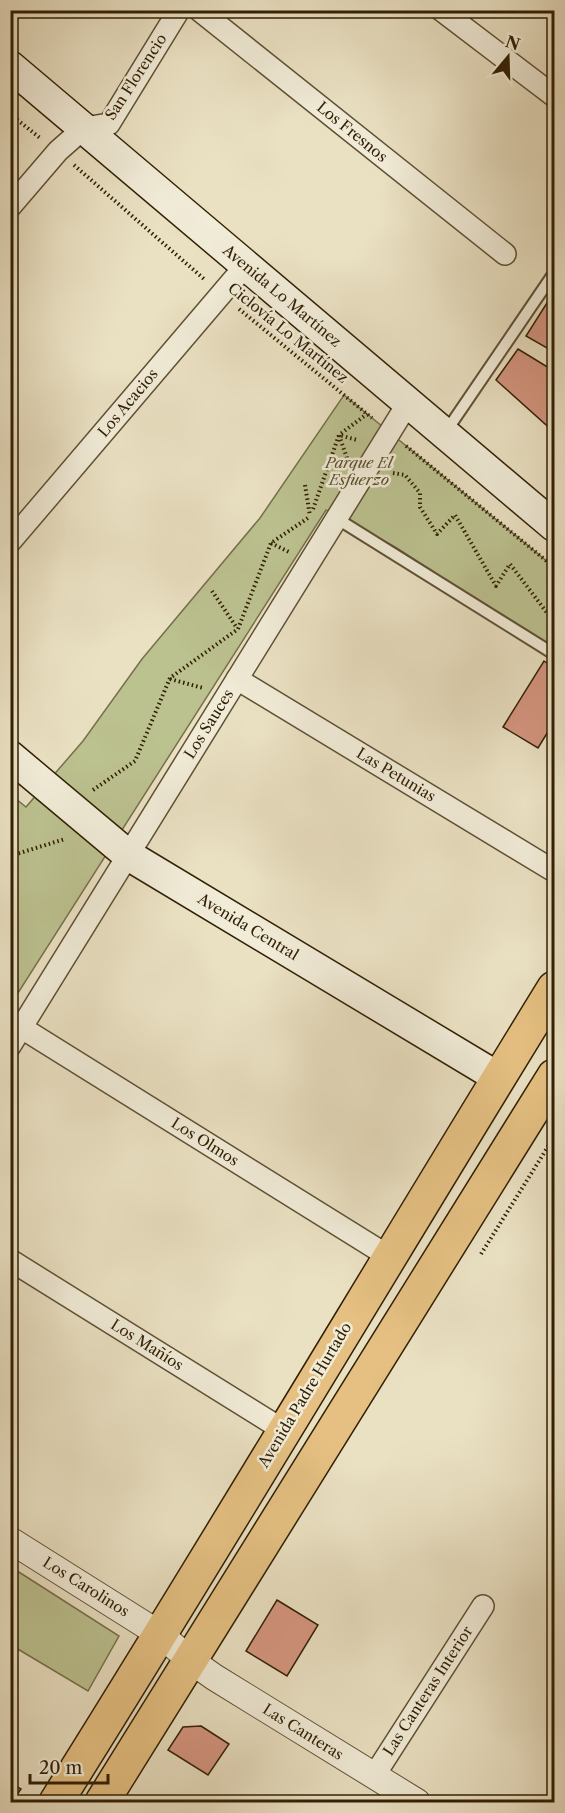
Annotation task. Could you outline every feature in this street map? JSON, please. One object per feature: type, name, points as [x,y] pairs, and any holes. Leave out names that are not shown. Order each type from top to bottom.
[{"type":"main road","name":"Avenida Lo Martínez","points":[[10,66],[555,526]]},
{"type":"main road","name":"Avenida Central","points":[[10,756],[128,855],[499,1078]]},
{"type":"main road","name":"Avenida Padre Hurtado","points":[[56,1803],[161,1635],[388,1256],[555,988]]},
{"type":"main road","points":[[102,1803],[555,1076]]},
{"type":"main road","points":[[499,1078],[513,1100],[520,1132]]},
{"type":"street","name":"San Florencio","points":[[84,128],[109,124],[178,10]]},
{"type":"street","name":"Los Fresnos","points":[[199,10],[505,254]]},
{"type":"street","points":[[441,10],[555,96]]},
{"type":"street","points":[[10,207],[58,152],[84,128]]},
{"type":"street","name":"Los Acacios","points":[[10,542],[246,265]]},
{"type":"street","name":"Los Sauces","points":[[10,1046],[408,403]]},
{"type":"street","name":"Las Petunias","points":[[232,687],[555,871]]},
{"type":"street","name":"Los Olmos","points":[[22,1028],[388,1256]]},
{"type":"street","name":"Los Mañíos","points":[[10,1260],[283,1430]]},
{"type":"street","name":"Los Carolinos","points":[[10,1540],[161,1635],[190,1660]]},
{"type":"street","name":"Las Canteras Interior","points":[[374,1776],[483,1606]]},
{"type":"street","name":"Las Canteras","points":[[190,1660],[417,1803]]},
{"type":"lane","points":[[444,433],[555,273]]},
{"type":"lane","points":[[336,518],[555,654]]},
{"type":"path","name":"Ciclovía Lo Martínez","points":[[10,114],[58,152],[221,294],[368,414],[385,439],[555,567]]},
{"type":"path","points":[[70,806],[135,761],[170,678],[238,629],[271,543],[310,517],[339,435],[368,414]]},
{"type":"path","points":[[339,435],[385,439]]},
{"type":"path","points":[[390,473],[405,475],[420,494],[420,507],[437,534],[455,515],[496,586],[510,564],[555,622]]},
{"type":"path","points":[[305,485],[310,517]]},
{"type":"path","points":[[212,591],[238,629]]},
{"type":"path","points":[[170,678],[232,687]]},
{"type":"path","points":[[10,856],[97,829]]},
{"type":"green space","name":"Parque El Esfuerzo","points":[[344,395],[554,567],[554,656],[485,611],[437,574],[395,547],[326,510],[11,1004],[11,795],[26,807],[83,741],[142,659],[260,518]]},
{"type":"green space","points":[[11,1567],[119,1636],[88,1691],[11,1645]]},
{"type":"building","points":[[552,295],[554,296],[554,352],[526,336]]},
{"type":"building","points":[[518,349],[554,371],[554,432],[496,380]]},
{"type":"building","points":[[544,661],[554,668],[554,722],[538,748],[503,727]]},
{"type":"building","points":[[277,1600],[318,1625],[287,1676],[246,1651]]},
{"type":"building","points":[[201,1726],[229,1744],[208,1775],[168,1750],[183,1727]]},
{"type":"building","points":[[10,1783],[21,1789],[12,1802],[10,1802]]}]
